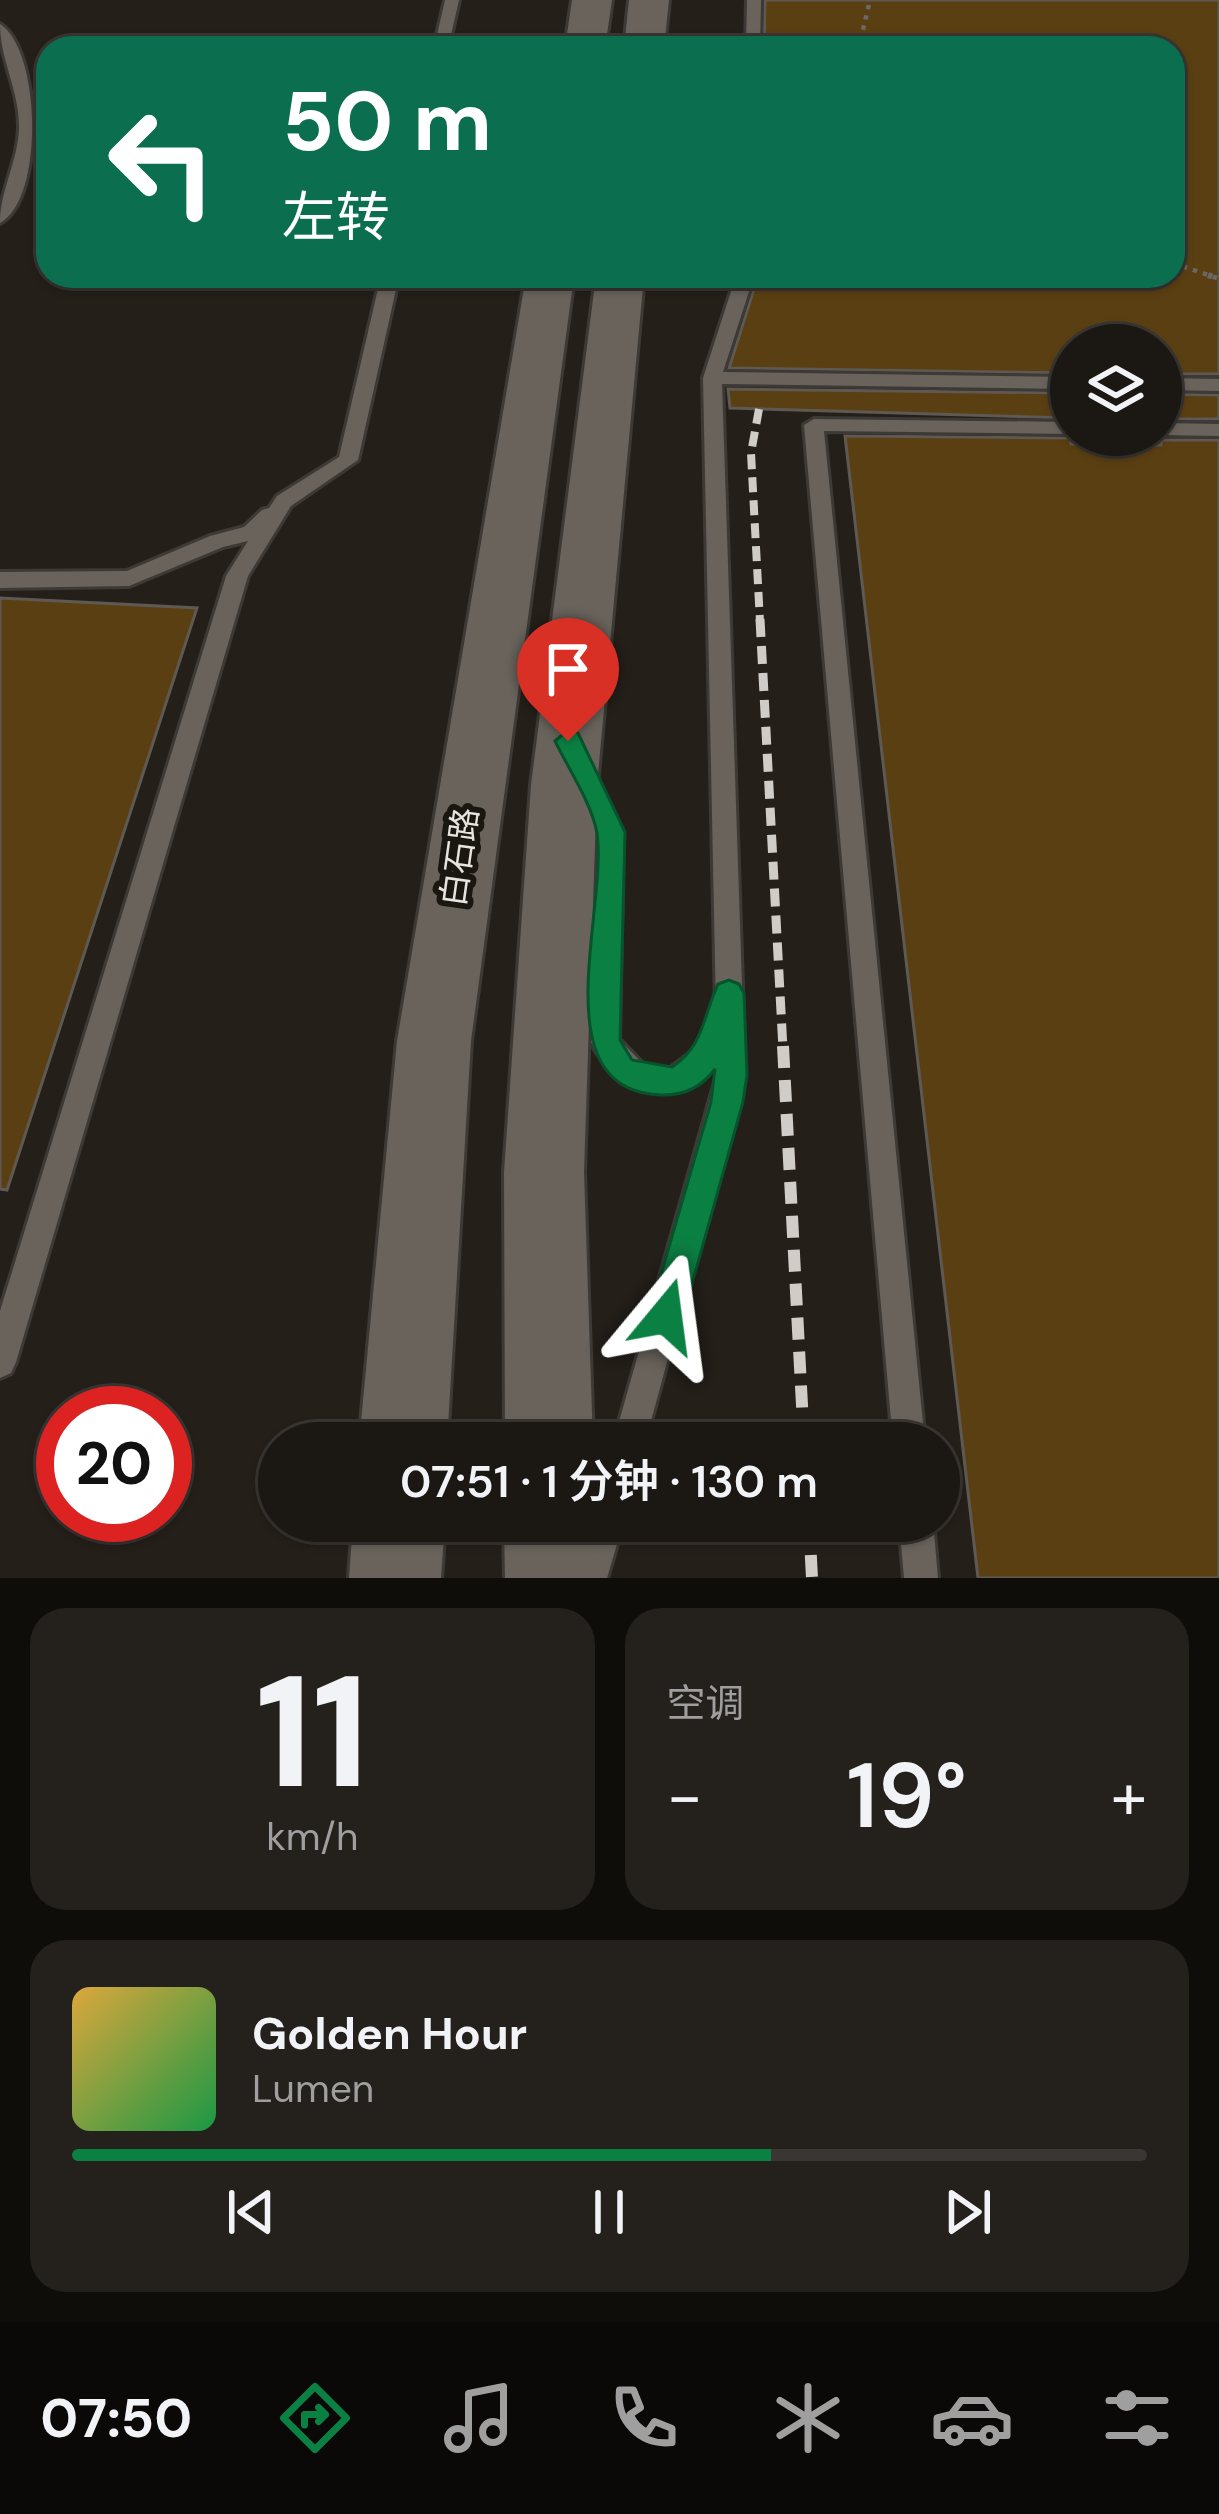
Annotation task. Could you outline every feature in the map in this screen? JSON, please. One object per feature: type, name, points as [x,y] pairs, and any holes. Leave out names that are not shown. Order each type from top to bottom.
[{"type":"main road","points":[[587,36],[592,0]]},
{"type":"main road","points":[[645,36],[649,0]]},
{"type":"main road","name":"白石路","points":[[405,1422],[434,1041],[548,288]]},
{"type":"main road","points":[[549,1422],[544,1172],[568,741],[619,288]]},
{"type":"main road","points":[[395,1578],[398,1542]]},
{"type":"main road","points":[[550,1542],[551,1578]]},
{"type":"lane","points":[[444,36],[452,0]]},
{"type":"lane","points":[[753,36],[754,0]]},
{"type":"lane","points":[[0,28],[26,93],[30,130],[20,172],[0,218]]},
{"type":"lane","points":[[0,580],[129,578],[217,541],[251,533],[284,501],[348,460],[386,288]]},
{"type":"lane","points":[[635,1422],[731,1075],[720,379],[725,331],[744,288]]},
{"type":"lane","points":[[720,379],[1050,383]]},
{"type":"lane","points":[[1182,385],[1219,385]]},
{"type":"lane","points":[[907,1422],[814,425],[1050,428]]},
{"type":"lane","points":[[1182,429],[1219,430]]},
{"type":"lane","points":[[0,1362],[237,576],[284,501]]},
{"type":"lane","points":[[568,741],[611,832],[604,1042],[621,1070],[644,1080],[676,1082],[698,1067],[714,1045],[729,993]]},
{"type":"lane","points":[[590,1578],[601,1542]]},
{"type":"lane","points":[[918,1542],[921,1578]]},
{"type":"path","points":[[861,36],[870,0]]},
{"type":"path","points":[[1185,267],[1219,279]]},
{"type":"building","points":[[765,0],[1219,0],[1219,374],[1182,374],[1182,324],[1050,324],[1050,373],[729,368],[754,288],[1185,288],[1185,36],[764,36]]},
{"type":"building","points":[[728,389],[1050,393],[1050,417],[730,408]]},
{"type":"building","points":[[1182,394],[1219,395],[1219,419],[1182,419]]},
{"type":"building","points":[[845,436],[1050,438],[1050,456],[1182,456],[1182,440],[1219,440],[1219,1578],[978,1578]]},
{"type":"building","points":[[0,598],[197,608],[7,1190],[0,1189]]},
{"type":"railway","points":[[759,409],[751,453],[760,622]]},
{"type":"railway","points":[[760,619],[783,1049]]},
{"type":"railway","points":[[783,1046],[803,1422]]},
{"type":"railway","points":[[810,1542],[812,1578]]},
{"type":"route","points":[[568,741],[611,832],[604,1042],[621,1070],[644,1080],[676,1082],[698,1067],[714,1045],[729,993],[727,1102],[666,1316]]}]
